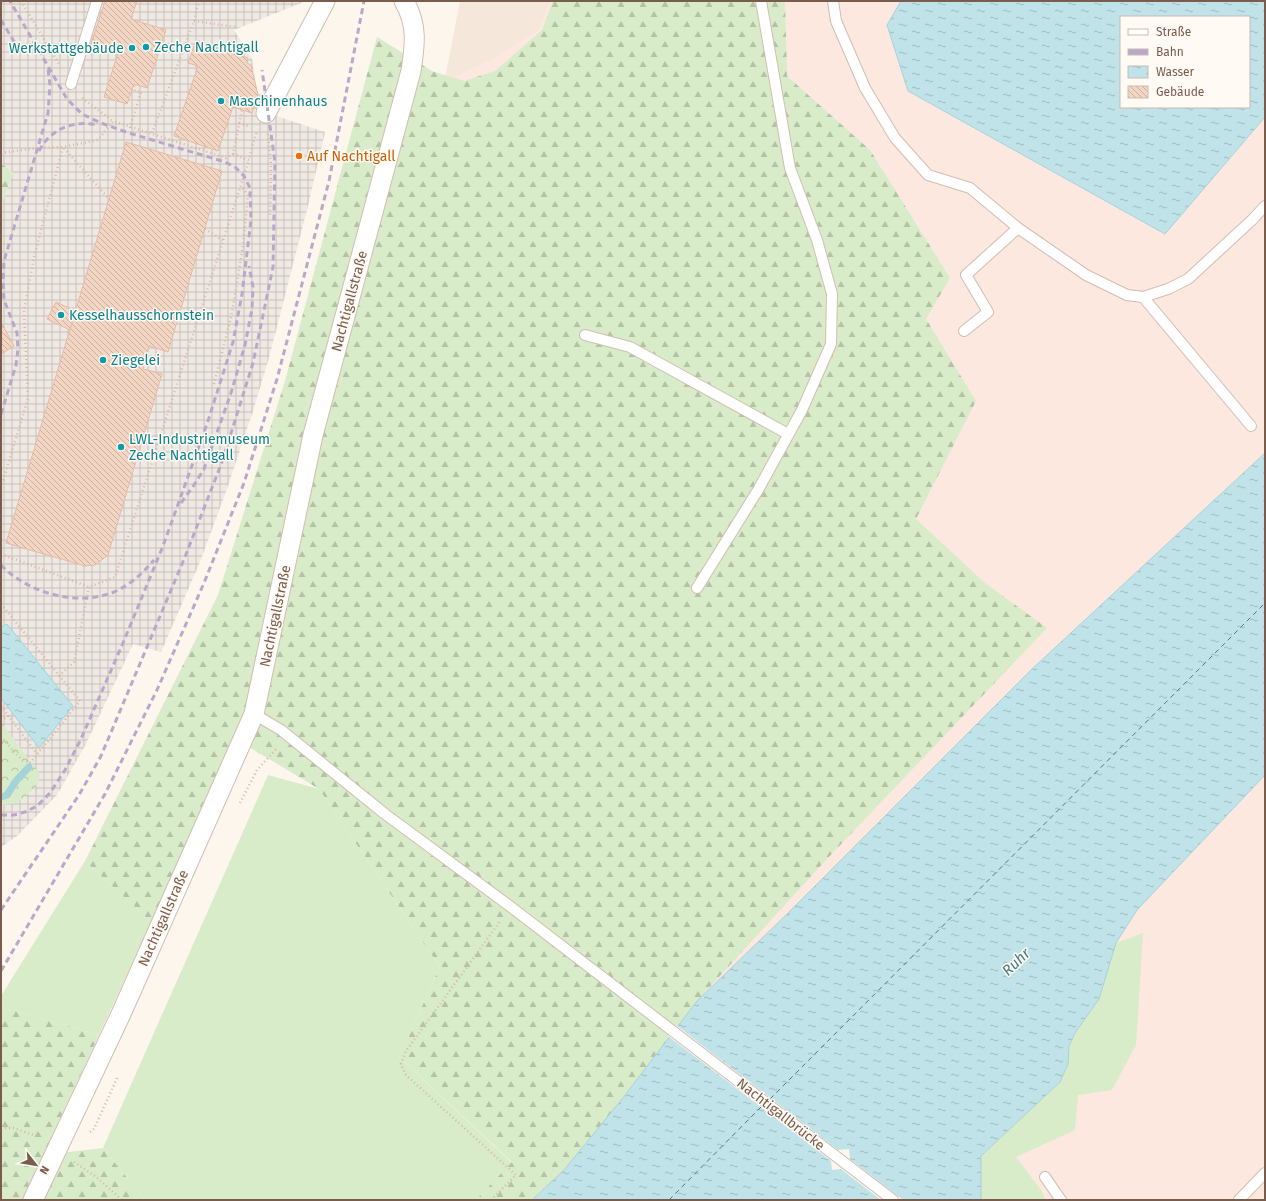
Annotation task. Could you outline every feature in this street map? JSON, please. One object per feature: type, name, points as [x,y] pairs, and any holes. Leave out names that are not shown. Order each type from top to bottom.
[{"type":"street","points":[[266,113],[325,1]]},
{"type":"street","name":"Nachtigallstraße","points":[[33,1200],[120,1014],[254,714],[313,436],[411,71],[416,41],[410,11],[404,1]]},
{"type":"lane","points":[[71,84],[96,1]]},
{"type":"lane","points":[[697,588],[758,490],[802,410],[831,344],[832,294],[817,240],[790,168],[761,1]]},
{"type":"lane","points":[[833,1],[836,21],[865,88],[895,138],[928,176],[970,188],[1018,228],[1086,274],[1127,295],[1143,297],[1188,279],[1252,220],[1265,206]]},
{"type":"lane","points":[[964,331],[988,312],[966,275],[1018,228]]},
{"type":"lane","points":[[1143,297],[1251,426]]},
{"type":"lane","points":[[585,335],[630,348],[788,434]]},
{"type":"lane","name":"Nachtigallbrücke","points":[[254,714],[282,730],[385,814],[669,1027],[893,1200]]},
{"type":"lane","points":[[1239,1200],[1265,1173]]},
{"type":"lane","points":[[1045,1177],[1061,1200]]},
{"type":"path","points":[[152,133],[194,21],[199,1]]},
{"type":"path","points":[[194,21],[236,27]]},
{"type":"path","points":[[130,128],[141,92],[135,91],[134,84]]},
{"type":"path","points":[[1,153],[38,148],[63,147],[98,140],[113,121],[130,128],[152,133],[226,158],[233,154],[242,110]]},
{"type":"path","points":[[1,554],[89,587],[115,576],[224,241],[254,140],[266,113]]},
{"type":"path","points":[[266,113],[271,166],[270,217]]},
{"type":"path","points":[[63,147],[109,199]]},
{"type":"path","points":[[1,488],[28,398],[24,311],[34,257],[63,147]]},
{"type":"path","points":[[233,154],[249,160]]},
{"type":"path","points":[[214,384],[232,313],[243,245],[248,195],[241,186]]},
{"type":"path","points":[[205,229],[224,241]]},
{"type":"path","points":[[59,676],[74,662],[89,587]]},
{"type":"path","points":[[1,604],[80,701],[30,763],[20,758],[1,737]]},
{"type":"path","points":[[1,706],[37,754]]},
{"type":"path","points":[[1,721],[8,716]]},
{"type":"path","points":[[491,934],[406,1051],[401,1064],[406,1075],[516,1175],[491,1200]]},
{"type":"path","points":[[1,1128],[14,1128],[37,1136],[95,1176],[122,1200]]},
{"type":"shaded area","name":"LWL-Industriemuseum Zeche Nachtigall","points":[[1,1],[306,1],[234,30],[252,59],[257,93],[261,94],[261,111],[325,132],[308,206],[270,354],[254,408],[228,486],[200,562],[161,652],[133,644],[86,744],[57,795],[17,836],[1,847],[1,206],[13,173],[1,163]]},
{"type":"shaded area","points":[[460,1],[550,1],[539,31],[498,57],[444,83]]},
{"type":"shaded area","points":[[550,1],[1265,1],[1265,453],[1032,669],[786,915],[697,1001],[444,83],[498,57],[539,31]]},
{"type":"shaded area","points":[[1265,775],[1265,1200],[981,1200],[1116,943],[1137,910]]},
{"type":"green space","points":[[553,1],[785,1],[787,76],[870,150],[950,278],[926,319],[976,401],[916,519],[985,583],[1047,628],[825,861],[697,1001],[622,1099],[564,1170],[532,1200],[476,1200],[512,1162],[399,1057],[440,967],[319,789],[234,738],[151,922],[85,861],[218,595],[285,381],[377,37],[432,71],[464,81],[495,71],[542,30]]},
{"type":"green space","points":[[1,163],[13,173],[1,206]]},
{"type":"green space","points":[[1,722],[40,774],[38,784],[25,797],[17,803],[1,805]]},
{"type":"green space","points":[[268,775],[319,789],[440,967],[399,1057],[512,1163],[476,1200],[145,1200],[103,1148]]},
{"type":"green space","points":[[85,861],[151,922],[99,1035],[1,1007],[1,996]]},
{"type":"green space","points":[[1143,933],[1136,1045],[1112,1090],[1078,1095],[1075,1130],[1016,1157],[1041,1190],[1046,1200],[981,1200],[981,1156],[1060,1082],[1068,1064],[1069,1046],[1075,1033],[1099,999],[1116,943]]},
{"type":"green space","points":[[1,1007],[99,1035],[43,1155],[103,1148],[145,1200],[1,1200]]},
{"type":"water","points":[[901,1],[1265,1],[1265,117],[1165,234],[908,91],[887,25]]},
{"type":"water","name":"Ruhr","points":[[1265,453],[1265,775],[1137,910],[1116,943],[1099,999],[1075,1033],[1069,1046],[1068,1064],[1060,1082],[981,1156],[981,1200],[532,1200],[564,1170],[622,1099],[697,1001],[786,915],[1032,669]]},
{"type":"water","points":[[7,624],[73,706],[39,748],[1,698],[1,627]]},
{"type":"pier","points":[[676,1025],[838,1150],[849,1149],[850,1159],[903,1200],[881,1200],[841,1169],[832,1170],[831,1161],[668,1036]]},
{"type":"building","name":"Werkstattgebäude","points":[[105,1],[137,1],[131,19],[166,30],[147,88],[134,84],[127,104],[104,97],[118,53],[91,44]]},
{"type":"building","name":"Maschinenhaus","points":[[196,40],[248,58],[247,63],[251,65],[258,95],[252,113],[233,107],[218,151],[174,136],[198,66],[188,63]]},
{"type":"building","name":"Ziegelei","points":[[126,142],[222,171],[168,352],[149,346],[143,369],[162,374],[108,555],[95,565],[85,566],[6,543]]},
{"type":"building","name":"Kesselhausschornstein","points":[[56,302],[75,311],[70,330],[47,319]]},
{"type":"building","points":[[1,322],[14,346],[1,354]]},
{"type":"waterway","points":[[1,797],[7,795],[16,781],[29,767]]},
{"type":"ferry route","points":[[770,1099],[1265,603]]},
{"type":"ferry route","points":[[669,1200],[763,1105]]},
{"type":"railway","points":[[1,815],[14,815],[25,812],[37,806],[50,793],[65,770],[81,739],[123,643],[163,546],[208,421],[233,342],[242,294],[251,220],[250,188],[244,176],[235,167],[225,162],[126,132],[82,114],[67,99],[10,1]]},
{"type":"railway","points":[[1,971],[105,794],[157,690],[204,583],[244,483],[277,379],[329,181],[364,1]]},
{"type":"railway","points":[[1,20],[15,43]]},
{"type":"railway","points":[[1,414],[16,365],[18,349],[17,333],[4,300],[4,261],[48,113],[50,85],[48,69]]},
{"type":"railway","points":[[1,910],[79,795],[101,756],[185,557],[222,462],[253,363],[273,267],[275,162],[262,70]]},
{"type":"railway","points":[[39,151],[44,143],[57,131],[72,125],[98,125]]},
{"type":"railway","points":[[181,503],[204,469],[231,393],[245,345],[252,309],[253,287],[249,266]]},
{"type":"railway","points":[[1,565],[12,575],[39,590],[54,595],[85,598],[100,596],[120,589],[136,579],[154,560]]},
{"type":"place","name":"Zeche Nachtigall","points":[[146,47]]},
{"type":"place","name":"Werkstattgebäude","points":[[132,48]]},
{"type":"place","name":"Maschinenhaus","points":[[221,101]]},
{"type":"place","name":"Auf Nachtigall","points":[[299,156]]},
{"type":"place","name":"Kesselhausschornstein","points":[[61,315]]},
{"type":"place","name":"Ziegelei","points":[[103,360]]},
{"type":"place","name":"LWL-Industriemuseum Zeche Nachtigall","points":[[121,447]]}]
